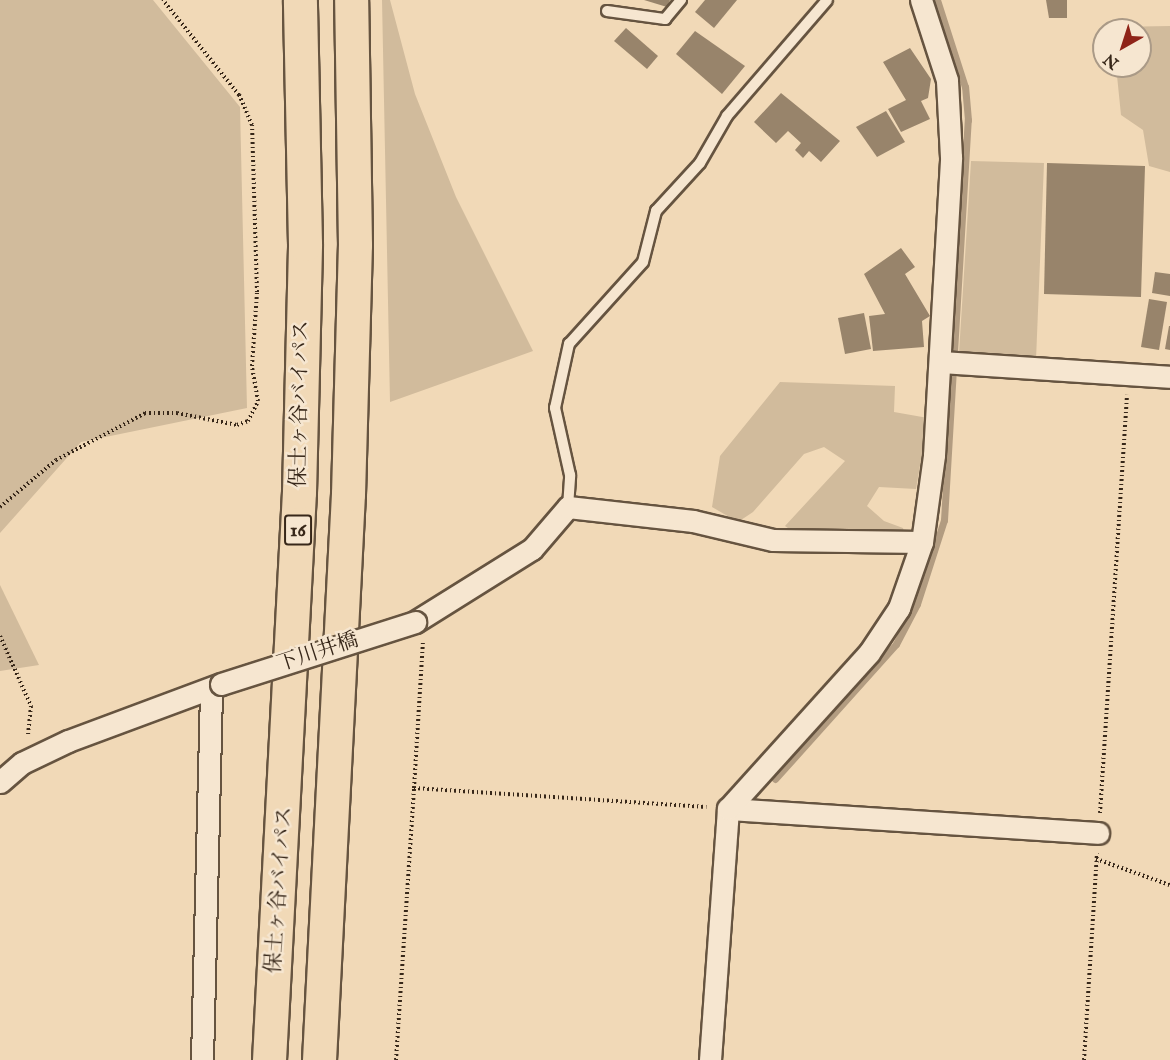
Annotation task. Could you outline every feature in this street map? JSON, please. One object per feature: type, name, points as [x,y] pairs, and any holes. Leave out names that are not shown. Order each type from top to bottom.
[{"type":"highway","name":"保土ヶ谷バイパス","points":[[269,1060],[299,492],[305,244],[300,0]]},
{"type":"highway","points":[[319,1060],[348,494],[354,245],[351,0]]},
{"type":"street","points":[[710,1060],[728,809],[869,654],[899,608],[922,542],[940,362],[951,157],[947,80],[921,0]]},
{"type":"street","points":[[940,362],[1170,377]]},
{"type":"street","points":[[568,507],[693,521],[773,540],[922,542]]},
{"type":"street","name":"下川井橋","points":[[0,782],[22,763],[216,687],[419,619],[532,549],[568,507]]},
{"type":"street","points":[[202,1060],[216,687]]},
{"type":"street","points":[[728,809],[1098,833]]},
{"type":"lane","points":[[607,11],[665,19],[681,0]]},
{"type":"lane","points":[[568,507],[570,476],[555,408],[569,344],[643,262],[656,211],[700,163],[727,116],[827,0]]},
{"type":"path","points":[[0,507],[56,460],[145,413],[177,413],[237,425],[254,413],[252,125],[239,95],[163,0]]},
{"type":"path","points":[[1084,1060],[1128,374]]},
{"type":"path","points":[[396,1060],[414,788],[419,619]]},
{"type":"path","points":[[0,636],[31,706],[22,763]]},
{"type":"path","points":[[414,788],[728,809]]},
{"type":"path","points":[[1096,859],[1170,885]]},
{"type":"shaded area","points":[[0,0],[153,0],[240,107],[247,408],[81,442],[0,533]]},
{"type":"shaded area","points":[[382,0],[390,0],[415,94],[456,197],[533,351],[390,402]]},
{"type":"shaded area","points":[[1152,26],[1170,26],[1170,172],[1149,166],[1143,130],[1121,115],[1117,78],[1152,78]]},
{"type":"shaded area","points":[[971,161],[1044,163],[1036,360],[959,353]]},
{"type":"shaded area","points":[[780,382],[895,386],[894,412],[928,418],[916,489],[879,487],[867,506],[884,521],[903,528],[905,536],[810,543],[785,526],[845,461],[824,447],[804,454],[753,512],[738,522],[712,507],[720,456]]},
{"type":"shaded area","points":[[0,585],[39,665],[0,671]]},
{"type":"building","points":[[644,0],[670,0],[667,7]]},
{"type":"building","points":[[705,0],[737,0],[714,28],[695,12]]},
{"type":"building","points":[[1046,0],[1067,0],[1067,18],[1049,18]]},
{"type":"building","points":[[626,28],[658,56],[647,69],[614,41]]},
{"type":"building","points":[[695,31],[745,66],[722,94],[676,54]]},
{"type":"building","points":[[910,48],[931,79],[928,98],[921,101],[930,119],[901,132],[888,109],[906,100],[883,62]]},
{"type":"building","points":[[781,93],[840,141],[821,162],[809,151],[803,158],[795,150],[801,143],[788,131],[776,143],[754,122]]},
{"type":"building","points":[[886,111],[905,142],[877,157],[856,127]]},
{"type":"building","points":[[1047,163],[1145,166],[1141,297],[1044,294]]},
{"type":"building","points":[[901,248],[915,267],[905,274],[930,316],[922,321],[924,347],[873,351],[869,316],[885,314],[864,274]]},
{"type":"building","points":[[1155,272],[1170,274],[1170,296],[1152,293]]},
{"type":"building","points":[[1149,299],[1167,302],[1159,350],[1141,347]]},
{"type":"building","points":[[864,313],[871,349],[845,354],[838,318]]},
{"type":"building","points":[[1170,326],[1170,350],[1165,349]]},
{"type":"waterway","points":[[775,779],[896,644],[917,604],[944,520],[968,120],[965,87],[937,0]]}]
